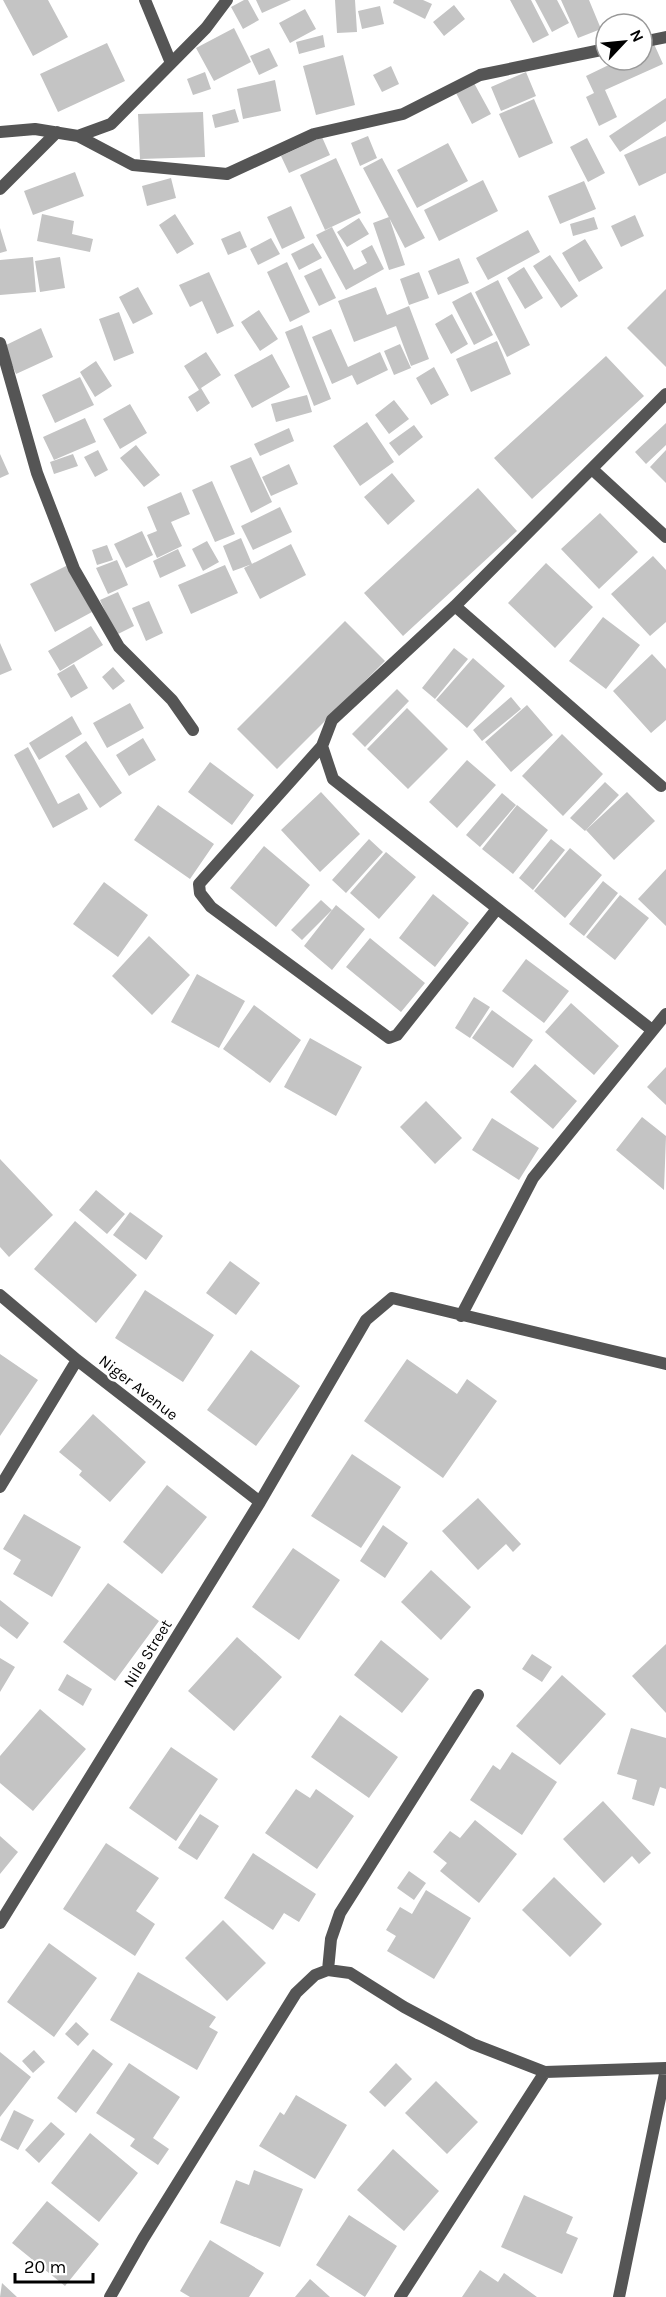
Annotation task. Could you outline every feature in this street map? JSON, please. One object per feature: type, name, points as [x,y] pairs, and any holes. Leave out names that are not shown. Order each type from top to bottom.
[{"type":"street","points":[[145,0],[171,63]]},
{"type":"street","points":[[78,136],[111,124],[206,28],[227,0]]},
{"type":"street","points":[[0,132],[35,129],[57,132],[78,136],[134,165],[227,174],[314,134],[403,114],[480,75],[594,51]]},
{"type":"street","points":[[0,189],[57,132]]},
{"type":"street","points":[[0,344],[37,473],[74,568],[119,647],[172,700],[193,730]]},
{"type":"street","points":[[496,910],[393,1038],[389,1038],[205,902],[199,884],[322,746],[332,720],[455,606],[666,394]]},
{"type":"street","points":[[592,469],[666,537]]},
{"type":"street","points":[[455,606],[661,786]]},
{"type":"street","points":[[322,746],[333,779],[496,910],[652,1030]]},
{"type":"street","points":[[666,1014],[533,1178],[461,1316],[666,1364]]},
{"type":"street","name":"Niger Avenue","points":[[0,1295],[77,1360],[260,1502]]},
{"type":"street","name":"Nile Street","points":[[0,1923],[260,1502],[366,1320],[392,1298],[461,1316]]},
{"type":"street","points":[[0,1487],[77,1360]]},
{"type":"street","points":[[328,1970],[331,1939],[340,1913],[478,1695]]},
{"type":"street","points":[[110,2297],[143,2239],[296,1993],[315,1975],[328,1970],[350,1973],[404,2007],[474,2044],[545,2072],[666,2068],[619,2297]]},
{"type":"street","points":[[400,2297],[545,2072]]},
{"type":"building","points":[[3,0],[48,0],[68,37],[33,56]]},
{"type":"building","points":[[248,0],[259,20],[243,29],[231,7]]},
{"type":"building","points":[[256,0],[291,0],[262,13]]},
{"type":"building","points":[[335,0],[355,0],[357,32],[337,33]]},
{"type":"building","points":[[394,0],[423,0],[432,4],[425,19],[393,3]]},
{"type":"building","points":[[510,0],[531,0],[549,35],[533,43]]},
{"type":"building","points":[[535,0],[557,0],[569,23],[552,32]]},
{"type":"building","points":[[561,0],[589,0],[594,12],[594,32],[578,38]]},
{"type":"building","points":[[454,5],[465,19],[444,36],[433,22]]},
{"type":"building","points":[[380,6],[384,24],[362,29],[358,11]]},
{"type":"building","points":[[305,9],[316,29],[290,43],[279,23]]},
{"type":"building","points":[[234,28],[251,62],[214,81],[196,48]]},
{"type":"building","points":[[323,35],[325,47],[299,54],[296,42]]},
{"type":"building","points":[[107,43],[125,81],[58,112],[40,74]]},
{"type":"building","points":[[654,44],[663,64],[654,68]]},
{"type":"building","points":[[269,48],[278,66],[259,75],[250,56]]},
{"type":"building","points":[[343,55],[355,105],[316,115],[303,66]]},
{"type":"building","points":[[391,66],[399,84],[382,92],[373,75]]},
{"type":"building","points":[[205,72],[211,89],[193,95],[187,79]]},
{"type":"building","points":[[526,72],[536,96],[501,111],[491,87]]},
{"type":"building","points":[[594,72],[645,72],[605,90],[617,117],[599,126],[586,97],[594,93],[586,76]]},
{"type":"building","points":[[275,80],[281,111],[243,119],[237,89]]},
{"type":"building","points":[[474,83],[491,114],[472,124],[456,93]]},
{"type":"building","points":[[666,98],[666,121],[620,152],[609,136]]},
{"type":"building","points":[[534,99],[553,143],[519,158],[499,114]]},
{"type":"building","points":[[235,109],[239,122],[215,128],[212,115]]},
{"type":"building","points":[[203,112],[205,157],[140,159],[138,114]]},
{"type":"building","points":[[368,136],[377,158],[360,166],[351,143]]},
{"type":"building","points":[[666,136],[666,173],[639,186],[624,155]]},
{"type":"building","points":[[322,137],[330,155],[289,173],[281,156]]},
{"type":"building","points":[[587,138],[605,173],[588,182],[570,147]]},
{"type":"building","points":[[448,143],[468,181],[417,208],[397,170]]},
{"type":"building","points":[[336,158],[361,213],[325,230],[300,175]]},
{"type":"building","points":[[382,158],[425,238],[405,248],[363,168]]},
{"type":"building","points":[[75,172],[84,196],[33,215],[24,191]]},
{"type":"building","points":[[171,178],[176,198],[147,206],[142,186]]},
{"type":"building","points":[[483,180],[498,211],[439,241],[424,210]]},
{"type":"building","points":[[584,181],[596,209],[560,224],[548,196]]},
{"type":"building","points":[[291,206],[305,238],[282,249],[267,217]]},
{"type":"building","points":[[42,214],[74,221],[72,234],[93,239],[90,252],[37,241]]},
{"type":"building","points":[[175,214],[194,244],[177,254],[159,225]]},
{"type":"building","points":[[635,215],[644,236],[621,247],[611,226]]},
{"type":"building","points":[[389,217],[405,265],[389,270],[373,223]]},
{"type":"building","points":[[594,217],[598,229],[573,236],[570,224]]},
{"type":"building","points":[[359,218],[369,234],[347,247],[337,232]]},
{"type":"building","points":[[332,227],[354,270],[367,263],[361,251],[372,245],[384,269],[346,290],[316,235]]},
{"type":"building","points":[[0,228],[7,251],[0,253]]},
{"type":"building","points":[[528,230],[540,252],[488,280],[476,258]]},
{"type":"building","points":[[240,231],[247,247],[228,255],[221,239]]},
{"type":"building","points":[[271,238],[280,254],[258,265],[250,249]]},
{"type":"building","points":[[585,239],[603,268],[579,282],[562,253]]},
{"type":"building","points":[[313,243],[322,258],[299,270],[291,254]]},
{"type":"building","points":[[550,255],[578,296],[561,308],[533,266]]},
{"type":"building","points":[[33,257],[36,292],[0,295],[0,260]]},
{"type":"building","points":[[60,257],[65,288],[40,292],[35,261]]},
{"type":"building","points":[[459,258],[469,283],[438,295],[428,271]]},
{"type":"building","points":[[287,262],[310,312],[290,322],[267,272]]},
{"type":"building","points":[[524,267],[543,298],[525,309],[507,278]]},
{"type":"building","points":[[321,268],[336,298],[319,306],[304,276]]},
{"type":"building","points":[[209,272],[234,326],[217,334],[202,301],[190,307],[179,285]]},
{"type":"building","points":[[419,272],[429,298],[409,305],[400,279]]},
{"type":"building","points":[[498,280],[530,345],[507,357],[475,292]]},
{"type":"building","points":[[138,287],[153,314],[133,324],[119,297]]},
{"type":"building","points":[[376,287],[387,315],[409,306],[429,359],[411,366],[396,326],[354,342],[338,301]]},
{"type":"building","points":[[666,289],[666,367],[627,328]]},
{"type":"building","points":[[471,292],[493,335],[474,345],[452,302]]},
{"type":"building","points":[[259,310],[278,339],[260,351],[241,322]]},
{"type":"building","points":[[119,312],[134,353],[114,361],[99,319]]},
{"type":"building","points":[[452,314],[468,344],[451,354],[435,324]]},
{"type":"building","points":[[302,325],[331,399],[314,406],[285,332]]},
{"type":"building","points":[[41,328],[53,357],[16,374],[4,346]]},
{"type":"building","points":[[331,329],[348,367],[380,352],[388,370],[357,385],[352,375],[332,384],[312,337]]},
{"type":"building","points":[[497,341],[511,374],[471,392],[456,359]]},
{"type":"building","points":[[400,344],[411,368],[394,375],[384,351]]},
{"type":"building","points":[[206,352],[221,375],[201,388],[210,403],[197,412],[188,397],[199,390],[184,366]]},
{"type":"building","points":[[272,354],[290,387],[252,408],[234,375]]},
{"type":"building","points":[[606,356],[644,396],[532,499],[494,458]]},
{"type":"building","points":[[96,361],[112,386],[95,397],[80,372]]},
{"type":"building","points":[[434,367],[449,395],[431,405],[416,378]]},
{"type":"building","points":[[80,377],[94,405],[55,423],[42,395]]},
{"type":"building","points":[[307,395],[312,412],[276,422],[271,404]]},
{"type":"building","points":[[394,400],[409,419],[389,434],[375,415]]},
{"type":"building","points":[[130,404],[147,433],[120,449],[103,419]]},
{"type":"building","points":[[85,418],[96,442],[54,460],[43,437]]},
{"type":"building","points":[[367,422],[394,462],[360,486],[333,446]]},
{"type":"building","points":[[666,423],[666,445],[646,464],[635,452]]},
{"type":"building","points":[[414,425],[423,437],[399,456],[389,443]]},
{"type":"building","points":[[289,428],[294,441],[260,456],[254,444]]},
{"type":"building","points":[[136,445],[160,475],[144,487],[120,458]]},
{"type":"building","points":[[98,450],[108,470],[95,477],[84,457]]},
{"type":"building","points":[[666,450],[666,483],[650,467]]},
{"type":"building","points":[[0,454],[9,474],[0,478]]},
{"type":"building","points":[[73,454],[78,466],[54,474],[50,462]]},
{"type":"building","points":[[251,457],[272,502],[251,513],[230,466]]},
{"type":"building","points":[[289,464],[298,484],[271,496],[262,477]]},
{"type":"building","points":[[392,473],[415,501],[388,525],[364,497]]},
{"type":"building","points":[[212,481],[235,534],[215,542],[192,490]]},
{"type":"building","points":[[478,488],[517,531],[403,636],[364,593]]},
{"type":"building","points":[[181,492],[190,514],[171,522],[182,546],[157,558],[147,535],[157,531],[147,507]]},
{"type":"building","points":[[280,507],[292,532],[253,550],[241,526]]},
{"type":"building","points":[[600,513],[638,552],[599,589],[561,549]]},
{"type":"building","points":[[142,531],[153,555],[126,568],[114,544]]},
{"type":"building","points":[[241,538],[252,564],[233,571],[223,546]]},
{"type":"building","points":[[207,541],[219,562],[203,571],[192,549]]},
{"type":"building","points":[[291,544],[306,575],[260,599],[244,568]]},
{"type":"building","points":[[107,545],[113,560],[97,565],[92,550]]},
{"type":"building","points":[[178,549],[186,566],[160,578],[153,561]]},
{"type":"building","points":[[653,556],[666,570],[666,622],[650,636],[611,594]]},
{"type":"building","points":[[117,560],[128,585],[108,594],[96,568]]},
{"type":"building","points":[[546,563],[593,607],[555,648],[508,603]]},
{"type":"building","points":[[68,565],[92,612],[55,632],[30,584]]},
{"type":"building","points":[[225,565],[238,593],[191,614],[178,585]]},
{"type":"building","points":[[118,592],[134,626],[116,635],[100,600]]},
{"type":"building","points":[[149,601],[163,633],[146,641],[132,608]]},
{"type":"building","points":[[603,617],[640,645],[606,689],[569,661]]},
{"type":"building","points":[[345,621],[385,661],[277,769],[237,729]]},
{"type":"building","points":[[91,626],[103,645],[60,671],[48,651]]},
{"type":"building","points":[[0,643],[12,670],[0,675]]},
{"type":"building","points":[[454,648],[468,659],[435,699],[422,688]]},
{"type":"building","points":[[652,654],[666,669],[666,720],[651,733],[613,691]]},
{"type":"building","points":[[473,658],[505,686],[467,728],[436,700]]},
{"type":"building","points":[[74,664],[88,688],[71,698],[57,674]]},
{"type":"building","points":[[113,667],[125,681],[113,690],[102,677]]},
{"type":"building","points":[[397,689],[409,701],[365,747],[352,734]]},
{"type":"building","points":[[511,697],[521,709],[482,741],[473,730]]},
{"type":"building","points":[[130,703],[144,728],[107,748],[93,723]]},
{"type":"building","points":[[527,705],[553,735],[511,772],[485,742]]},
{"type":"building","points":[[407,708],[448,749],[408,789],[367,749]]},
{"type":"building","points":[[72,716],[82,734],[39,760],[29,743]]},
{"type":"building","points":[[562,734],[603,774],[563,816],[522,776]]},
{"type":"building","points":[[143,738],[156,760],[129,776],[116,755]]},
{"type":"building","points":[[86,741],[122,793],[100,808],[65,756]]},
{"type":"building","points":[[28,747],[58,804],[79,793],[88,809],[53,828],[14,755]]},
{"type":"building","points":[[467,760],[496,785],[457,828],[429,802]]},
{"type":"building","points":[[210,762],[254,795],[232,825],[188,792]]},
{"type":"building","points":[[605,782],[619,795],[585,831],[570,818]]},
{"type":"building","points":[[321,792],[360,834],[320,872],[281,830]]},
{"type":"building","points":[[627,792],[655,821],[614,860],[586,830]]},
{"type":"building","points":[[502,793],[516,805],[480,847],[466,835]]},
{"type":"building","points":[[158,805],[214,844],[190,879],[134,840]]},
{"type":"building","points":[[517,805],[548,830],[513,874],[482,849]]},
{"type":"building","points":[[369,839],[383,852],[346,893],[332,880]]},
{"type":"building","points":[[551,839],[565,850],[533,890],[519,878]]},
{"type":"building","points":[[264,846],[310,885],[276,927],[230,888]]},
{"type":"building","points":[[570,848],[602,875],[565,918],[534,891]]},
{"type":"building","points":[[386,852],[416,877],[379,919],[350,893]]},
{"type":"building","points":[[666,869],[666,926],[638,899]]},
{"type":"building","points":[[603,881],[618,893],[584,936],[569,924]]},
{"type":"building","points":[[104,882],[148,915],[118,957],[73,924]]},
{"type":"building","points":[[433,894],[469,923],[435,967],[399,938]]},
{"type":"building","points":[[620,895],[649,918],[615,960],[586,937]]},
{"type":"building","points":[[321,900],[332,910],[302,940],[291,930]]},
{"type":"building","points":[[336,905],[365,929],[332,970],[304,946]]},
{"type":"building","points":[[149,936],[190,975],[152,1015],[112,976]]},
{"type":"building","points":[[370,938],[425,983],[401,1012],[346,967]]},
{"type":"building","points":[[526,959],[569,991],[544,1023],[502,991]]},
{"type":"building","points":[[197,974],[245,1001],[219,1048],[171,1022]]},
{"type":"building","points":[[474,997],[490,1007],[470,1038],[455,1028]]},
{"type":"building","points":[[571,1003],[619,1046],[594,1075],[545,1032]]},
{"type":"building","points":[[254,1005],[301,1040],[270,1083],[223,1049]]},
{"type":"building","points":[[492,1010],[533,1040],[513,1068],[472,1038]]},
{"type":"building","points":[[310,1038],[362,1067],[336,1116],[284,1087]]},
{"type":"building","points":[[535,1064],[577,1101],[553,1129],[510,1092]]},
{"type":"building","points":[[666,1067],[666,1105],[647,1087]]},
{"type":"building","points":[[426,1101],[462,1138],[435,1164],[400,1127]]},
{"type":"building","points":[[642,1117],[666,1136],[664,1190],[616,1150]]},
{"type":"building","points":[[492,1118],[539,1148],[519,1180],[472,1150]]},
{"type":"building","points":[[0,1159],[53,1215],[9,1257],[0,1247]]},
{"type":"building","points":[[96,1190],[125,1214],[107,1234],[79,1210]]},
{"type":"building","points":[[130,1212],[163,1236],[146,1260],[113,1235]]},
{"type":"building","points":[[75,1221],[137,1275],[96,1323],[34,1269]]},
{"type":"building","points":[[230,1261],[260,1283],[236,1315],[206,1293]]},
{"type":"building","points":[[145,1290],[214,1335],[183,1382],[115,1338]]},
{"type":"building","points":[[251,1350],[300,1386],[256,1446],[207,1410]]},
{"type":"building","points":[[0,1354],[38,1380],[0,1436]]},
{"type":"building","points":[[407,1359],[457,1394],[467,1379],[497,1401],[443,1478],[364,1421]]},
{"type":"building","points":[[93,1414],[146,1462],[110,1502],[79,1475],[82,1471],[59,1452]]},
{"type":"building","points":[[352,1454],[401,1487],[361,1548],[311,1516]]},
{"type":"building","points":[[167,1485],[207,1517],[162,1574],[123,1542]]},
{"type":"building","points":[[478,1498],[521,1544],[513,1552],[506,1544],[478,1570],[442,1531]]},
{"type":"building","points":[[24,1514],[81,1547],[52,1597],[13,1574],[21,1560],[3,1549]]},
{"type":"building","points":[[383,1525],[408,1543],[385,1578],[360,1561]]},
{"type":"building","points":[[293,1548],[340,1580],[299,1640],[252,1607]]},
{"type":"building","points":[[431,1570],[471,1607],[441,1640],[401,1602]]},
{"type":"building","points":[[108,1583],[159,1621],[115,1681],[63,1642]]},
{"type":"building","points":[[0,1600],[29,1623],[17,1639],[0,1626]]},
{"type":"building","points":[[237,1637],[282,1677],[234,1731],[188,1691]]},
{"type":"building","points":[[381,1640],[429,1679],[402,1713],[354,1675]]},
{"type":"building","points":[[666,1644],[666,1713],[632,1676]]},
{"type":"building","points":[[532,1654],[552,1667],[542,1682],[522,1669]]},
{"type":"building","points":[[0,1658],[15,1667],[0,1692]]},
{"type":"building","points":[[67,1674],[92,1689],[83,1706],[58,1690]]},
{"type":"building","points":[[562,1675],[606,1714],[560,1765],[516,1726]]},
{"type":"building","points":[[40,1709],[86,1749],[33,1811],[0,1783],[0,1756]]},
{"type":"building","points":[[340,1715],[398,1757],[369,1798],[311,1757]]},
{"type":"building","points":[[631,1728],[666,1738],[666,1789],[660,1787],[654,1806],[632,1799],[637,1780],[617,1774]]},
{"type":"building","points":[[171,1747],[218,1779],[176,1841],[129,1808]]},
{"type":"building","points":[[512,1752],[557,1782],[522,1835],[470,1800],[493,1765],[500,1770]]},
{"type":"building","points":[[296,1789],[310,1798],[316,1789],[354,1816],[317,1869],[265,1833]]},
{"type":"building","points":[[603,1801],[651,1853],[639,1864],[632,1856],[604,1883],[563,1839]]},
{"type":"building","points":[[200,1814],[219,1826],[197,1860],[178,1848]]},
{"type":"building","points":[[475,1820],[517,1854],[479,1903],[440,1871],[447,1863],[433,1852],[450,1831],[460,1838]]},
{"type":"building","points":[[0,1836],[18,1852],[0,1874]]},
{"type":"building","points":[[106,1843],[159,1878],[136,1911],[155,1924],[135,1956],[63,1909]]},
{"type":"building","points":[[253,1853],[316,1894],[299,1922],[284,1913],[273,1930],[224,1898]]},
{"type":"building","points":[[409,1871],[426,1883],[414,1900],[397,1888]]},
{"type":"building","points":[[554,1877],[602,1924],[570,1957],[522,1910]]},
{"type":"building","points":[[426,1890],[471,1918],[434,1979],[387,1951],[396,1936],[386,1930],[400,1907],[412,1914]]},
{"type":"building","points":[[223,1920],[266,1963],[227,2001],[185,1958]]},
{"type":"building","points":[[49,1943],[97,1978],[54,2037],[7,2002]]},
{"type":"building","points":[[138,1972],[216,2017],[209,2027],[218,2032],[197,2070],[110,2020]]},
{"type":"building","points":[[76,2022],[89,2034],[78,2046],[65,2034]]},
{"type":"building","points":[[93,2049],[113,2064],[76,2113],[57,2098]]},
{"type":"building","points":[[34,2050],[45,2062],[33,2073],[22,2061]]},
{"type":"building","points":[[0,2052],[31,2077],[0,2117]]},
{"type":"building","points":[[129,2063],[180,2097],[153,2138],[169,2149],[158,2165],[130,2146],[135,2139],[96,2113]]},
{"type":"building","points":[[396,2063],[412,2079],[385,2107],[369,2092]]},
{"type":"building","points":[[436,2081],[478,2122],[447,2154],[405,2113]]},
{"type":"building","points":[[296,2095],[347,2125],[315,2179],[259,2146],[280,2112],[284,2115]]},
{"type":"building","points":[[14,2110],[34,2120],[18,2150],[0,2140]]},
{"type":"building","points":[[51,2122],[65,2134],[39,2163],[25,2150]]},
{"type":"building","points":[[90,2133],[138,2173],[99,2222],[51,2183]]},
{"type":"building","points":[[393,2149],[439,2191],[404,2231],[357,2190]]},
{"type":"building","points":[[254,2170],[303,2189],[280,2247],[220,2223],[236,2180],[249,2185]]},
{"type":"building","points":[[524,2195],[573,2217],[566,2233],[578,2238],[562,2274],[501,2247]]},
{"type":"building","points":[[47,2201],[99,2244],[65,2286],[12,2243]]},
{"type":"building","points":[[349,2215],[397,2246],[365,2297],[316,2265]]},
{"type":"building","points":[[210,2240],[264,2273],[249,2297],[190,2297],[180,2291]]},
{"type":"building","points":[[480,2270],[498,2282],[504,2273],[537,2297],[462,2297]]},
{"type":"building","points":[[310,2279],[330,2297],[295,2297]]},
{"type":"building","points":[[2,2283],[17,2297],[0,2297]]}]
